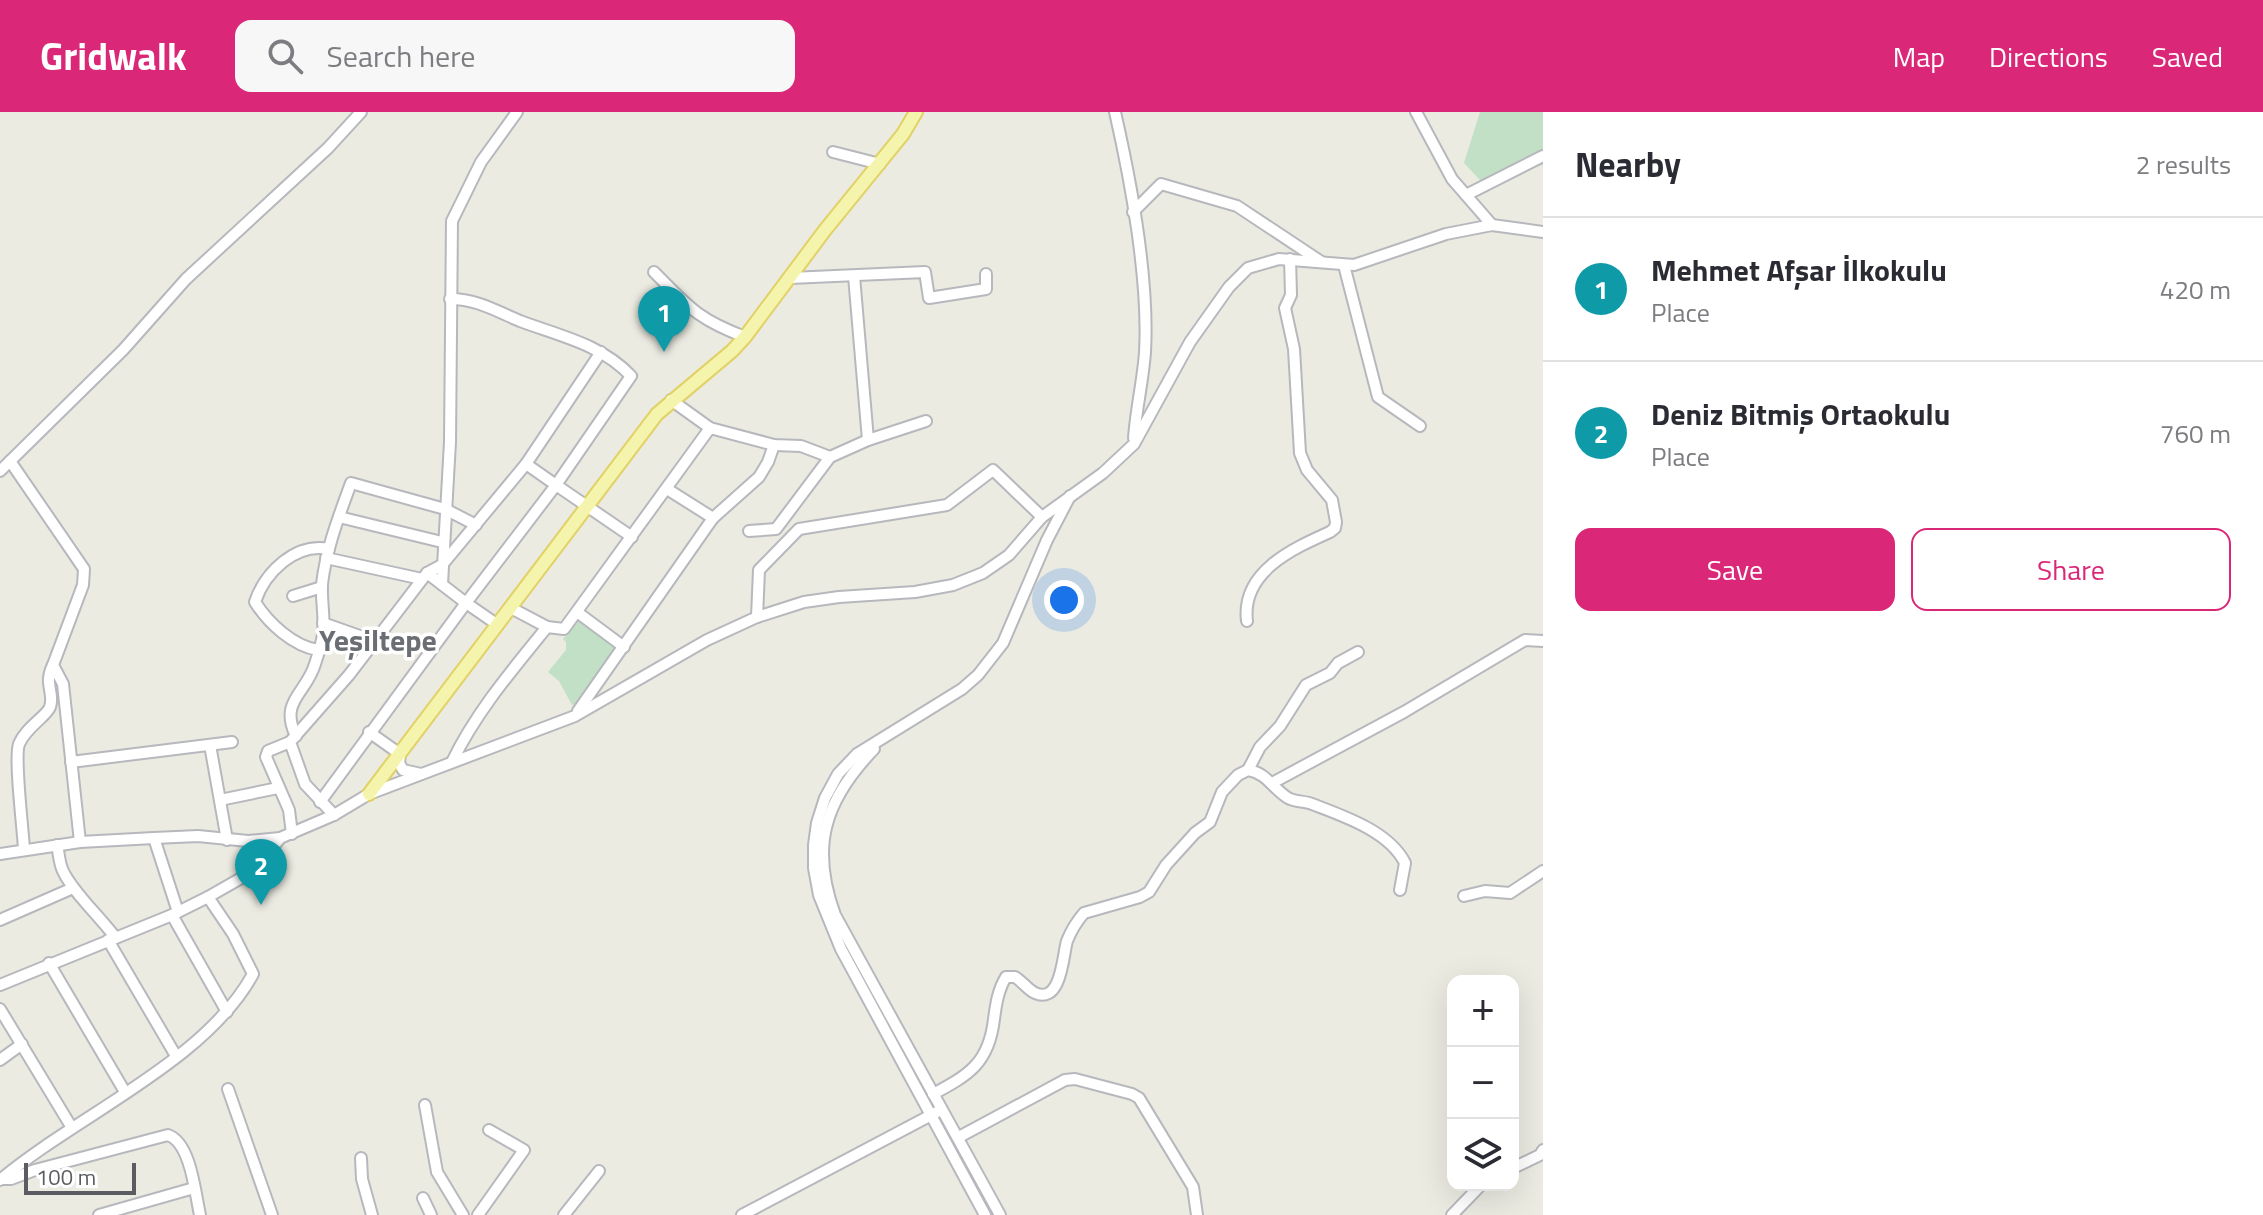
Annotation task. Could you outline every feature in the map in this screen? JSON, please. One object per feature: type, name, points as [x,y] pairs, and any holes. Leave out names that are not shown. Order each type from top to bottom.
[{"type":"main road","points":[[369,794],[657,414],[745,337],[825,230],[880,164],[916,112]]},
{"type":"street","points":[[0,471],[123,350],[186,279],[317,158],[361,112]]},
{"type":"street","points":[[442,584],[450,442],[452,221],[481,162],[517,112]]},
{"type":"street","points":[[1115,112],[1133,212],[1143,292],[1145,352],[1134,444]]},
{"type":"street","points":[[1416,112],[1452,179],[1492,225]]},
{"type":"street","points":[[833,152],[880,164]]},
{"type":"street","points":[[1466,195],[1543,156]]},
{"type":"street","points":[[1133,212],[1161,184],[1237,206],[1322,263]]},
{"type":"street","points":[[0,854],[80,842],[198,836],[227,840],[280,838],[334,815],[369,794],[575,716],[707,640],[757,617],[804,602],[915,592],[953,585],[983,573],[1009,555],[1042,517],[1103,473],[1134,444],[1177,362],[1238,276],[1265,261],[1290,259],[1344,265],[1369,261],[1446,234],[1492,225],[1543,232]]},
{"type":"street","points":[[1247,621],[1249,595],[1263,572],[1273,563],[1330,532],[1336,522],[1332,500],[1307,470],[1300,453],[1294,349],[1285,308],[1291,295],[1290,259]]},
{"type":"street","points":[[1344,265],[1378,397],[1420,426]]},
{"type":"street","points":[[654,272],[692,312],[711,324],[745,337]]},
{"type":"street","points":[[790,278],[925,272],[929,298],[986,289],[986,274]]},
{"type":"street","points":[[854,276],[868,440]]},
{"type":"street","points":[[320,802],[369,732],[556,485],[631,376],[619,363],[601,352],[473,300],[450,299]]},
{"type":"street","points":[[292,834],[289,810],[266,752],[293,739],[341,685],[425,576],[442,565],[476,525],[526,464],[601,352]]},
{"type":"street","points":[[671,400],[710,428],[774,445],[801,446],[830,457]]},
{"type":"street","points":[[749,531],[776,529],[830,457],[868,440],[926,421]]},
{"type":"street","points":[[511,608],[547,627],[564,629],[710,428]]},
{"type":"street","points":[[575,716],[713,518],[759,477],[774,445]]},
{"type":"street","points":[[10,461],[84,569],[83,585],[47,677],[51,703],[49,710],[29,727],[19,745],[24,849]]},
{"type":"street","points":[[526,464],[632,537]]},
{"type":"street","points":[[757,617],[759,570],[799,529],[947,505],[993,470],[1042,517]]},
{"type":"street","points":[[334,815],[305,784],[298,771],[289,721],[290,708],[307,684],[323,635],[322,587],[328,554],[351,483],[445,509],[476,525]]},
{"type":"street","points":[[667,489],[713,518]]},
{"type":"street","points":[[985,1215],[841,949],[819,895],[814,868],[817,823],[825,798],[838,774],[857,754],[962,689],[991,658],[1013,623],[1047,540],[1070,496]]},
{"type":"street","points":[[339,517],[442,542]]},
{"type":"street","points":[[318,650],[301,646],[291,639],[260,611],[255,602],[268,575],[306,548],[425,576],[442,584],[498,625]]},
{"type":"street","points":[[293,596],[322,587]]},
{"type":"street","points":[[577,612],[624,647]]},
{"type":"street","points":[[323,623],[374,641]]},
{"type":"street","points":[[452,762],[467,732],[547,627]]},
{"type":"street","points":[[1272,783],[1404,712],[1525,640],[1543,641]]},
{"type":"street","points":[[933,1094],[969,1074],[983,1057],[991,1040],[996,1002],[1006,977],[1015,977],[1036,993],[1045,994],[1052,990],[1062,973],[1066,944],[1084,913],[1149,892],[1166,865],[1195,833],[1210,822],[1222,792],[1238,775],[1248,770],[1260,747],[1280,726],[1306,685],[1330,673],[1338,663],[1358,652]]},
{"type":"street","points":[[53,665],[63,684],[80,842]]},
{"type":"street","points":[[369,732],[400,754],[399,763],[403,770],[423,774]]},
{"type":"street","points":[[883,739],[843,787],[826,820],[822,844],[824,878],[835,915],[1000,1215]]},
{"type":"street","points":[[71,762],[232,742]]},
{"type":"street","points":[[210,745],[227,840]]},
{"type":"street","points":[[1248,770],[1264,776],[1288,798],[1351,820],[1390,844],[1405,863],[1400,890]]},
{"type":"street","points":[[220,800],[278,788]]},
{"type":"street","points":[[154,838],[175,914],[227,1012]]},
{"type":"street","points":[[0,985],[175,914],[208,897],[257,869],[280,838]]},
{"type":"street","points":[[57,845],[62,869],[111,939],[176,1056]]},
{"type":"street","points":[[1464,896],[1485,891],[1510,893],[1543,871]]},
{"type":"street","points":[[0,920],[73,888]]},
{"type":"street","points":[[1,1180],[176,1056],[227,1012],[253,974],[233,934],[208,897]]},
{"type":"street","points":[[49,963],[125,1092]]},
{"type":"street","points":[[0,1009],[72,1128]]},
{"type":"street","points":[[0,1060],[22,1044]]},
{"type":"street","points":[[959,1137],[1065,1080],[1075,1079],[1132,1094],[1139,1098],[1193,1187],[1197,1215]]},
{"type":"street","points":[[228,1089],[272,1215]]},
{"type":"street","points":[[425,1105],[437,1172],[463,1215]]},
{"type":"street","points":[[742,1215],[942,1110]]},
{"type":"street","points":[[478,1215],[524,1150],[489,1130]]},
{"type":"street","points":[[1,1180],[168,1135],[174,1136],[184,1151],[200,1215]]},
{"type":"street","points":[[1519,1165],[1540,1155],[1543,1150]]},
{"type":"street","points":[[361,1158],[362,1179],[372,1215]]},
{"type":"street","points":[[564,1215],[599,1171]]},
{"type":"street","points":[[99,1215],[194,1188]]},
{"type":"street","points":[[1452,1215],[1475,1191]]},
{"type":"street","points":[[423,1198],[431,1215]]},
{"type":"green space","points":[[1480,112],[1543,112],[1543,165],[1498,180],[1480,180],[1464,163]]},
{"type":"green space","points":[[580,619],[617,647],[580,702],[572,705],[559,681],[548,672],[566,650],[563,639]]},
{"type":"place","name":"Mehmet Afşar İlkokulu","points":[[664,352]]},
{"type":"place","name":"Deniz Bitmiş Ortaokulu","points":[[261,905]]},
{"type":"district","name":"Yeşiltepe","points":[[378,641]]}]
